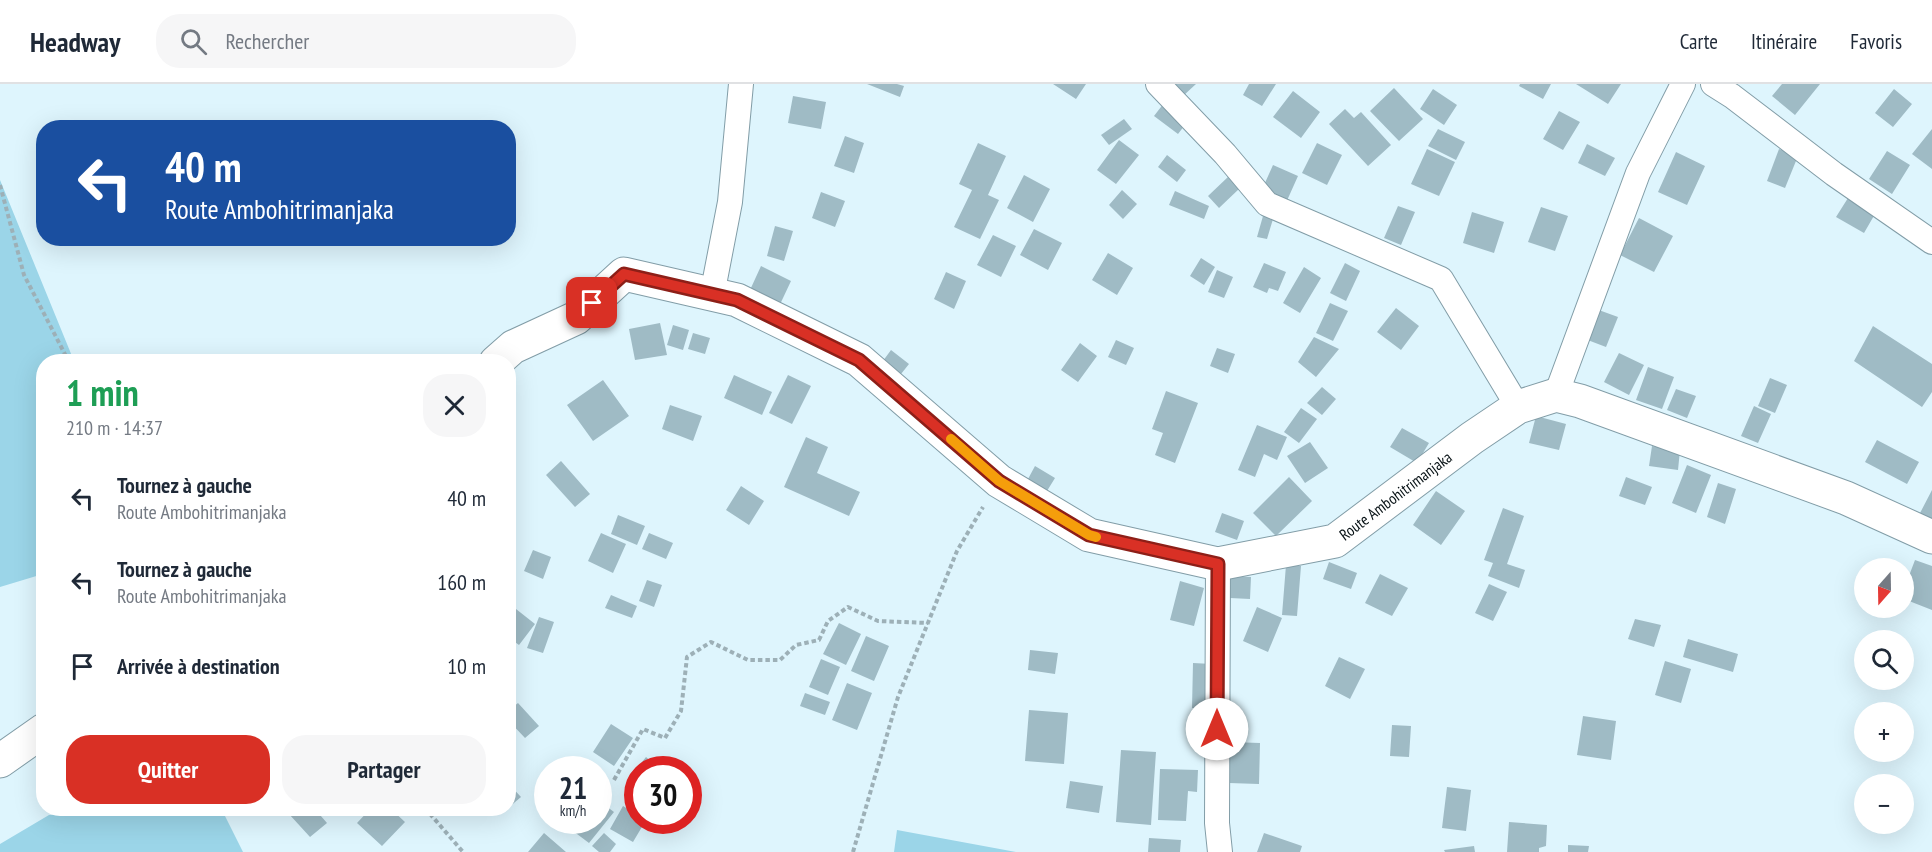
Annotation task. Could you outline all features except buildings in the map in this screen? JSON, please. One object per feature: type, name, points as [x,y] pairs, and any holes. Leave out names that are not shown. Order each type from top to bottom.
[{"type":"street","points":[[712,295],[730,202],[741,84]]},
{"type":"street","points":[[1158,84],[1225,154],[1267,204],[1440,279],[1518,407]]},
{"type":"street","points":[[1556,396],[1638,173],[1683,84]]},
{"type":"street","points":[[1713,84],[1834,174],[1932,242]]},
{"type":"street","name":"Route Ambohitrimanjaka","points":[[505,354],[513,347],[576,318],[624,274],[737,300],[859,360],[999,481],[1089,535],[1218,564],[1335,541],[1472,438],[1518,407],[1556,396],[1580,401],[1846,498],[1932,537]]},
{"type":"street","points":[[1218,564],[1217,823],[1220,852]]},
{"type":"street","points":[[0,761],[36,736]]},
{"type":"path","points":[[0,185],[24,275],[65,354]]},
{"type":"path","points":[[853,852],[898,698],[957,551],[999,481]]},
{"type":"path","points":[[614,780],[643,729],[665,738],[681,711],[687,657],[711,642],[748,660],[780,660],[796,645],[819,640],[828,621],[848,607],[878,621],[928,623]]},
{"type":"path","points":[[432,816],[463,852]]},
{"type":"shaded area","points":[[0,180],[71,354],[36,354],[36,576],[0,587]]},
{"type":"shaded area","points":[[47,816],[225,816],[243,852],[0,852],[0,844]]},
{"type":"shaded area","points":[[897,830],[1016,852],[894,852]]},
{"type":"slow traffic","points":[[951,439],[999,481],[1096,537]]},
{"type":"route","points":[[592,303],[624,274],[737,300],[859,360],[999,481],[1089,535],[1218,564],[1217,729]]}]
